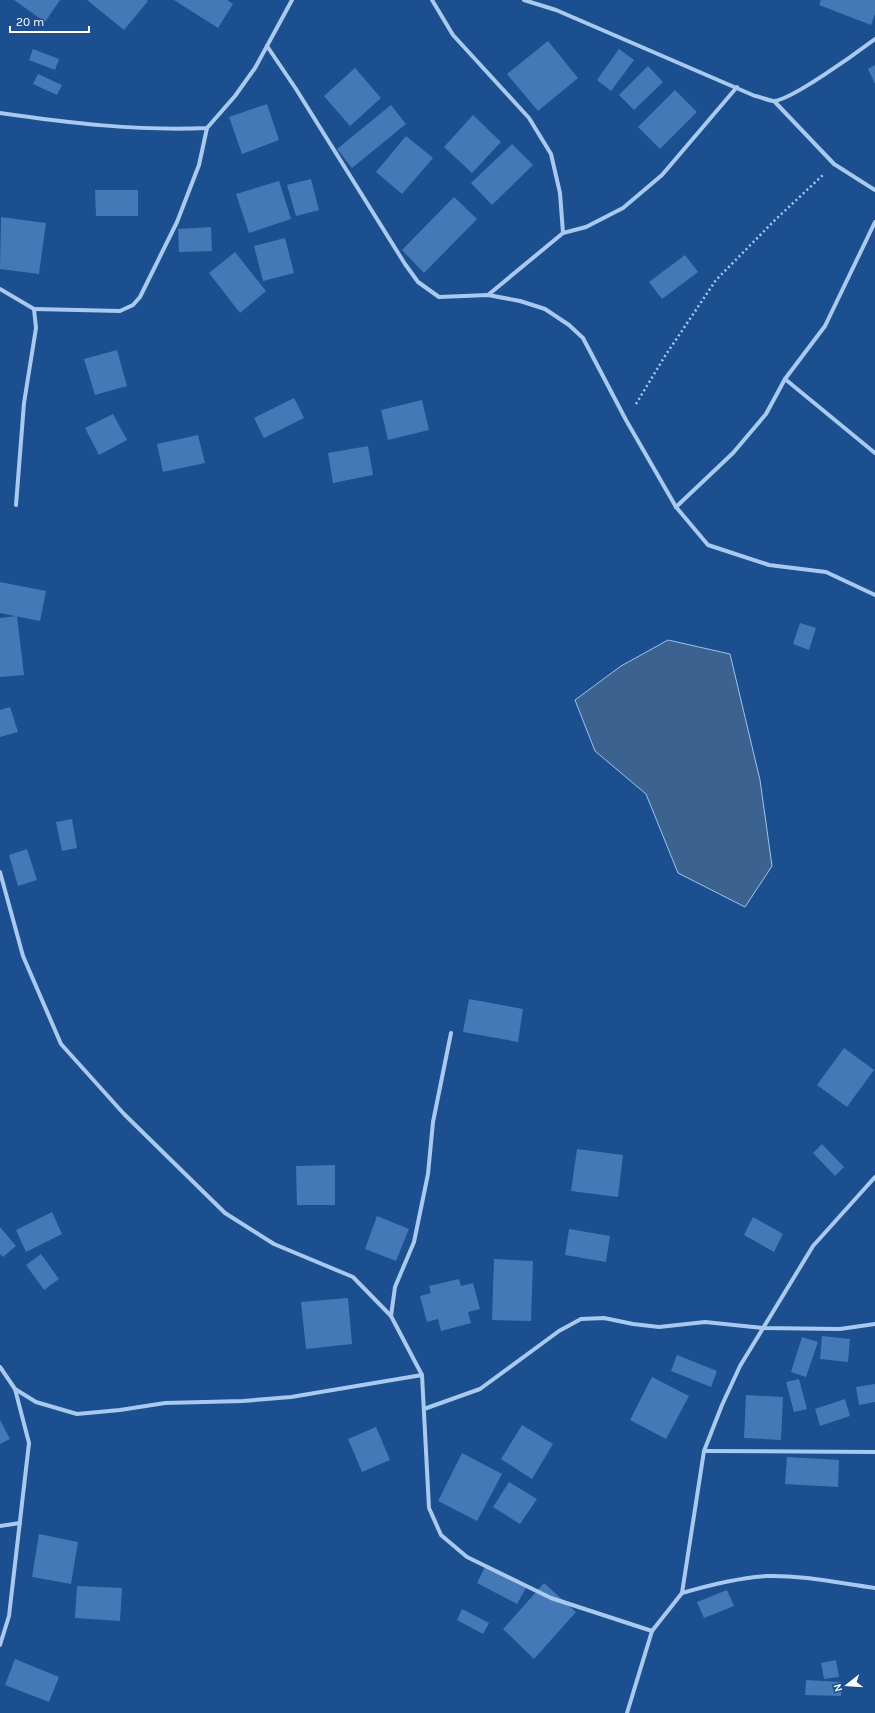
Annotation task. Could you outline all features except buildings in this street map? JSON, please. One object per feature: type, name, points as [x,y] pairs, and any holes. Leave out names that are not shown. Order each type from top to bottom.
[{"type":"street","points":[[0,289],[34,309],[120,310],[132,305],[140,297],[177,222],[199,165],[207,128],[235,96],[255,68],[292,0]]},
{"type":"street","points":[[432,0],[453,35],[529,118],[551,154],[560,193],[562,233]]},
{"type":"street","points":[[524,0],[556,10],[755,96],[774,101],[834,164],[875,190]]},
{"type":"street","points":[[774,101],[797,92],[875,39]]},
{"type":"street","points":[[267,46],[296,88],[405,264],[418,282],[439,297],[488,295],[520,301],[545,309],[569,325],[583,338],[626,420],[676,507],[708,545],[770,565],[826,572],[875,595]]},
{"type":"street","points":[[488,295],[562,233],[586,227],[623,208],[634,199],[662,175],[737,87]]},
{"type":"street","points":[[0,113],[66,123],[120,128],[169,130],[207,128]]},
{"type":"street","points":[[676,507],[733,453],[766,414],[785,379],[825,326],[875,222]]},
{"type":"street","points":[[16,505],[24,403],[36,328],[34,309]]},
{"type":"street","points":[[785,379],[875,453]]},
{"type":"street","points":[[0,872],[23,956],[60,1044],[124,1114],[225,1214],[274,1244],[353,1277],[391,1316],[422,1375],[429,1508],[441,1535],[467,1557],[551,1598],[652,1631]]},
{"type":"street","points":[[391,1316],[396,1287],[414,1242],[428,1174],[433,1122],[451,1033]]},
{"type":"street","points":[[627,1713],[652,1631],[682,1593],[704,1452],[722,1405],[740,1366],[813,1246],[875,1177]]},
{"type":"street","points":[[424,1409],[480,1389],[560,1330],[581,1319],[604,1318],[633,1324],[659,1326],[705,1322],[763,1328],[840,1329],[875,1324]]},
{"type":"street","points":[[0,1367],[15,1389],[29,1443],[9,1616],[0,1645]]},
{"type":"street","points":[[15,1389],[36,1402],[77,1414],[120,1410],[165,1403],[243,1401],[291,1397],[422,1375]]},
{"type":"street","points":[[704,1452],[875,1452]]},
{"type":"street","points":[[0,1526],[20,1523]]},
{"type":"street","points":[[682,1593],[717,1582],[766,1576],[813,1579],[875,1588]]},
{"type":"path","points":[[626,420],[665,356],[716,280],[775,220],[834,164]]},
{"type":"water","points":[[668,640],[730,654],[760,780],[772,866],[745,907],[678,873],[646,794],[595,751],[575,700],[621,666]]}]
